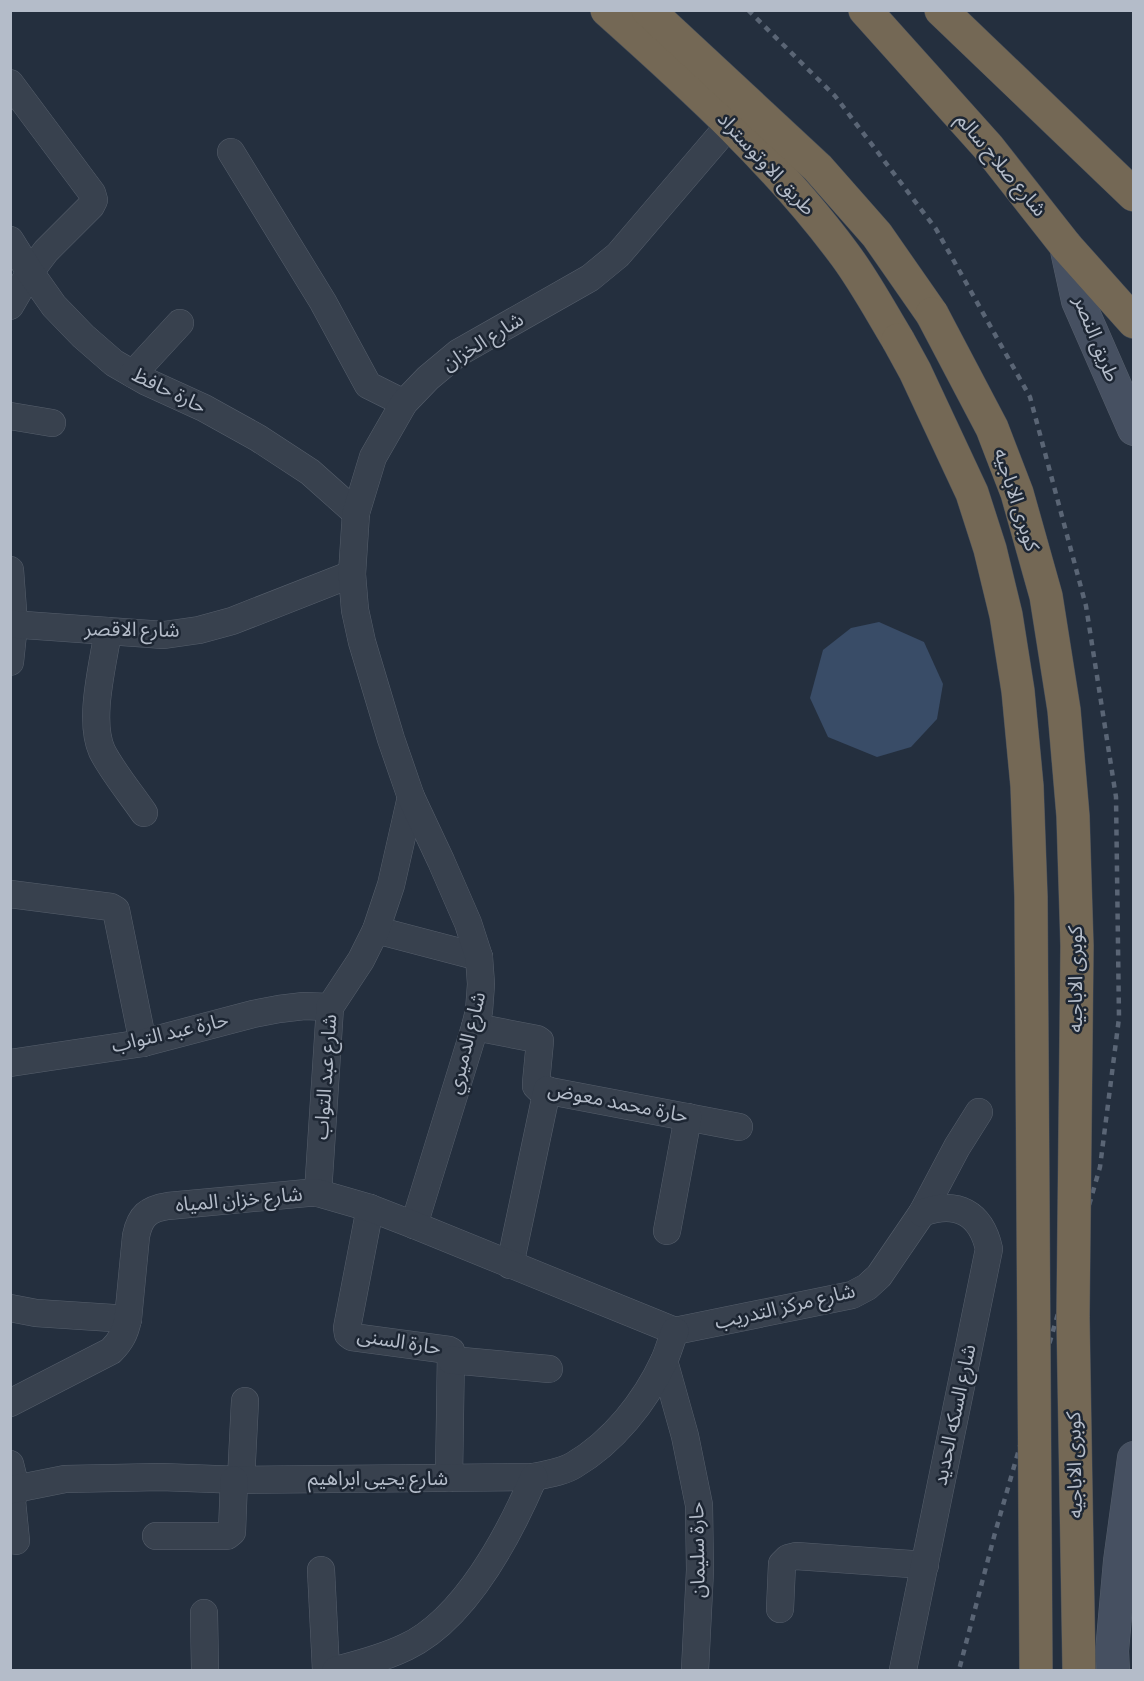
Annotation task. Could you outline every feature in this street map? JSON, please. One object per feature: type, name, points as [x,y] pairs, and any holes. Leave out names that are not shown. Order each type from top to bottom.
[{"type":"highway","name":"طريق الاوتوستراد","points":[[607,10],[672,68],[793,189],[847,256],[898,340]]},
{"type":"highway","name":"طريق الاوتوستراد","points":[[648,10],[818,168],[877,235],[932,314]]},
{"type":"highway","name":"شارع صلاح سالم","points":[[865,10],[988,147],[1066,246],[1134,322]]},
{"type":"highway","points":[[941,10],[1131,198]]},
{"type":"highway","name":"كوبرى الاباجيه","points":[[932,314],[992,428],[1017,493],[1046,596],[1064,710],[1073,816],[1077,946],[1073,1317],[1079,1671]]},
{"type":"highway","name":"كوبرى الاباجيه","points":[[898,340],[915,370],[972,493],[990,549],[1006,615],[1018,691],[1027,786],[1031,897],[1035,1671]]},
{"type":"street","points":[[10,83],[92,193],[94,200],[46,251],[30,272],[10,306]]},
{"type":"street","name":"شارع الخزان","points":[[411,797],[391,739],[362,642],[355,610],[352,574],[356,513],[374,457],[404,403],[428,378],[458,353],[590,278],[618,255],[730,124]]},
{"type":"street","points":[[231,152],[323,302],[368,385],[404,403]]},
{"type":"street","name":"حارة حافظ","points":[[10,240],[54,306],[82,336],[114,363],[258,438],[309,472],[356,513]]},
{"type":"street","name":"طريق النصر","points":[[1066,246],[1078,301],[1134,429]]},
{"type":"street","points":[[133,374],[180,323]]},
{"type":"street","points":[[10,416],[52,423]]},
{"type":"street","points":[[10,570],[12,624],[10,662]]},
{"type":"street","name":"شارع الاقصر","points":[[12,624],[164,635],[199,630],[232,621],[352,574]]},
{"type":"street","points":[[108,631],[96,706],[96,729],[102,751],[144,813]]},
{"type":"street","name":"شارع عبد التواب","points":[[318,1193],[330,1007],[361,960],[376,930],[391,885],[411,797]]},
{"type":"street","name":"شارع الدميري","points":[[411,797],[468,923],[479,957],[482,984],[475,1027],[414,1225]]},
{"type":"street","points":[[10,894],[117,910],[143,1043]]},
{"type":"street","points":[[376,930],[479,957]]},
{"type":"street","name":"حارة عبد التواب","points":[[10,1063],[143,1043],[262,1012],[304,1006],[330,1007]]},
{"type":"street","name":"حارة محمد معوض","points":[[475,1027],[540,1041],[536,1086],[739,1127]]},
{"type":"street","points":[[510,1265],[547,1090]]},
{"type":"street","name":"شارع مركز التدريب","points":[[675,1331],[852,1296],[867,1287],[879,1276],[922,1214],[957,1147],[979,1112]]},
{"type":"street","points":[[667,1231],[688,1117]]},
{"type":"street","name":"شارع خزان المياه","points":[[10,1403],[111,1351],[120,1342],[126,1332],[128,1319],[138,1224],[145,1214],[156,1208],[168,1206],[318,1193],[370,1208],[414,1225],[675,1331]]},
{"type":"street","name":"حارة السنى","points":[[370,1208],[347,1328],[348,1334],[352,1337],[449,1350],[452,1353],[449,1478]]},
{"type":"street","name":"شارع السكه الحديد","points":[[903,1671],[989,1249],[986,1234],[978,1222],[966,1213],[951,1208],[936,1208],[922,1214]]},
{"type":"street","points":[[10,1308],[36,1313],[128,1319]]},
{"type":"street","name":"شارع يحيى ابراهيم","points":[[12,1480],[534,1478],[572,1466],[604,1442],[629,1417],[664,1361],[675,1331]]},
{"type":"street","points":[[452,1360],[549,1369]]},
{"type":"street","name":"حارة سليمان","points":[[664,1361],[685,1436],[699,1505],[700,1570],[695,1671]]},
{"type":"street","points":[[156,1536],[227,1536],[232,1532],[245,1401]]},
{"type":"street","points":[[1109,1664],[1127,1562],[1134,1458]]},
{"type":"street","points":[[336,1671],[378,1659],[408,1647],[435,1627],[456,1607],[503,1541],[534,1478]]},
{"type":"street","points":[[12,1480],[16,1541]]},
{"type":"street","points":[[780,1609],[782,1564],[788,1558],[796,1556],[925,1565]]},
{"type":"street","points":[[321,1570],[326,1671]]},
{"type":"street","points":[[204,1613],[205,1671]]},
{"type":"water","points":[[879,622],[924,642],[943,684],[937,719],[911,747],[877,757],[828,737],[810,698],[823,650],[851,628]]},
{"type":"railway","points":[[748,10],[835,96],[936,229],[1030,397],[1086,606],[1116,797],[1119,1018],[1100,1167],[995,1533],[959,1670]]}]
